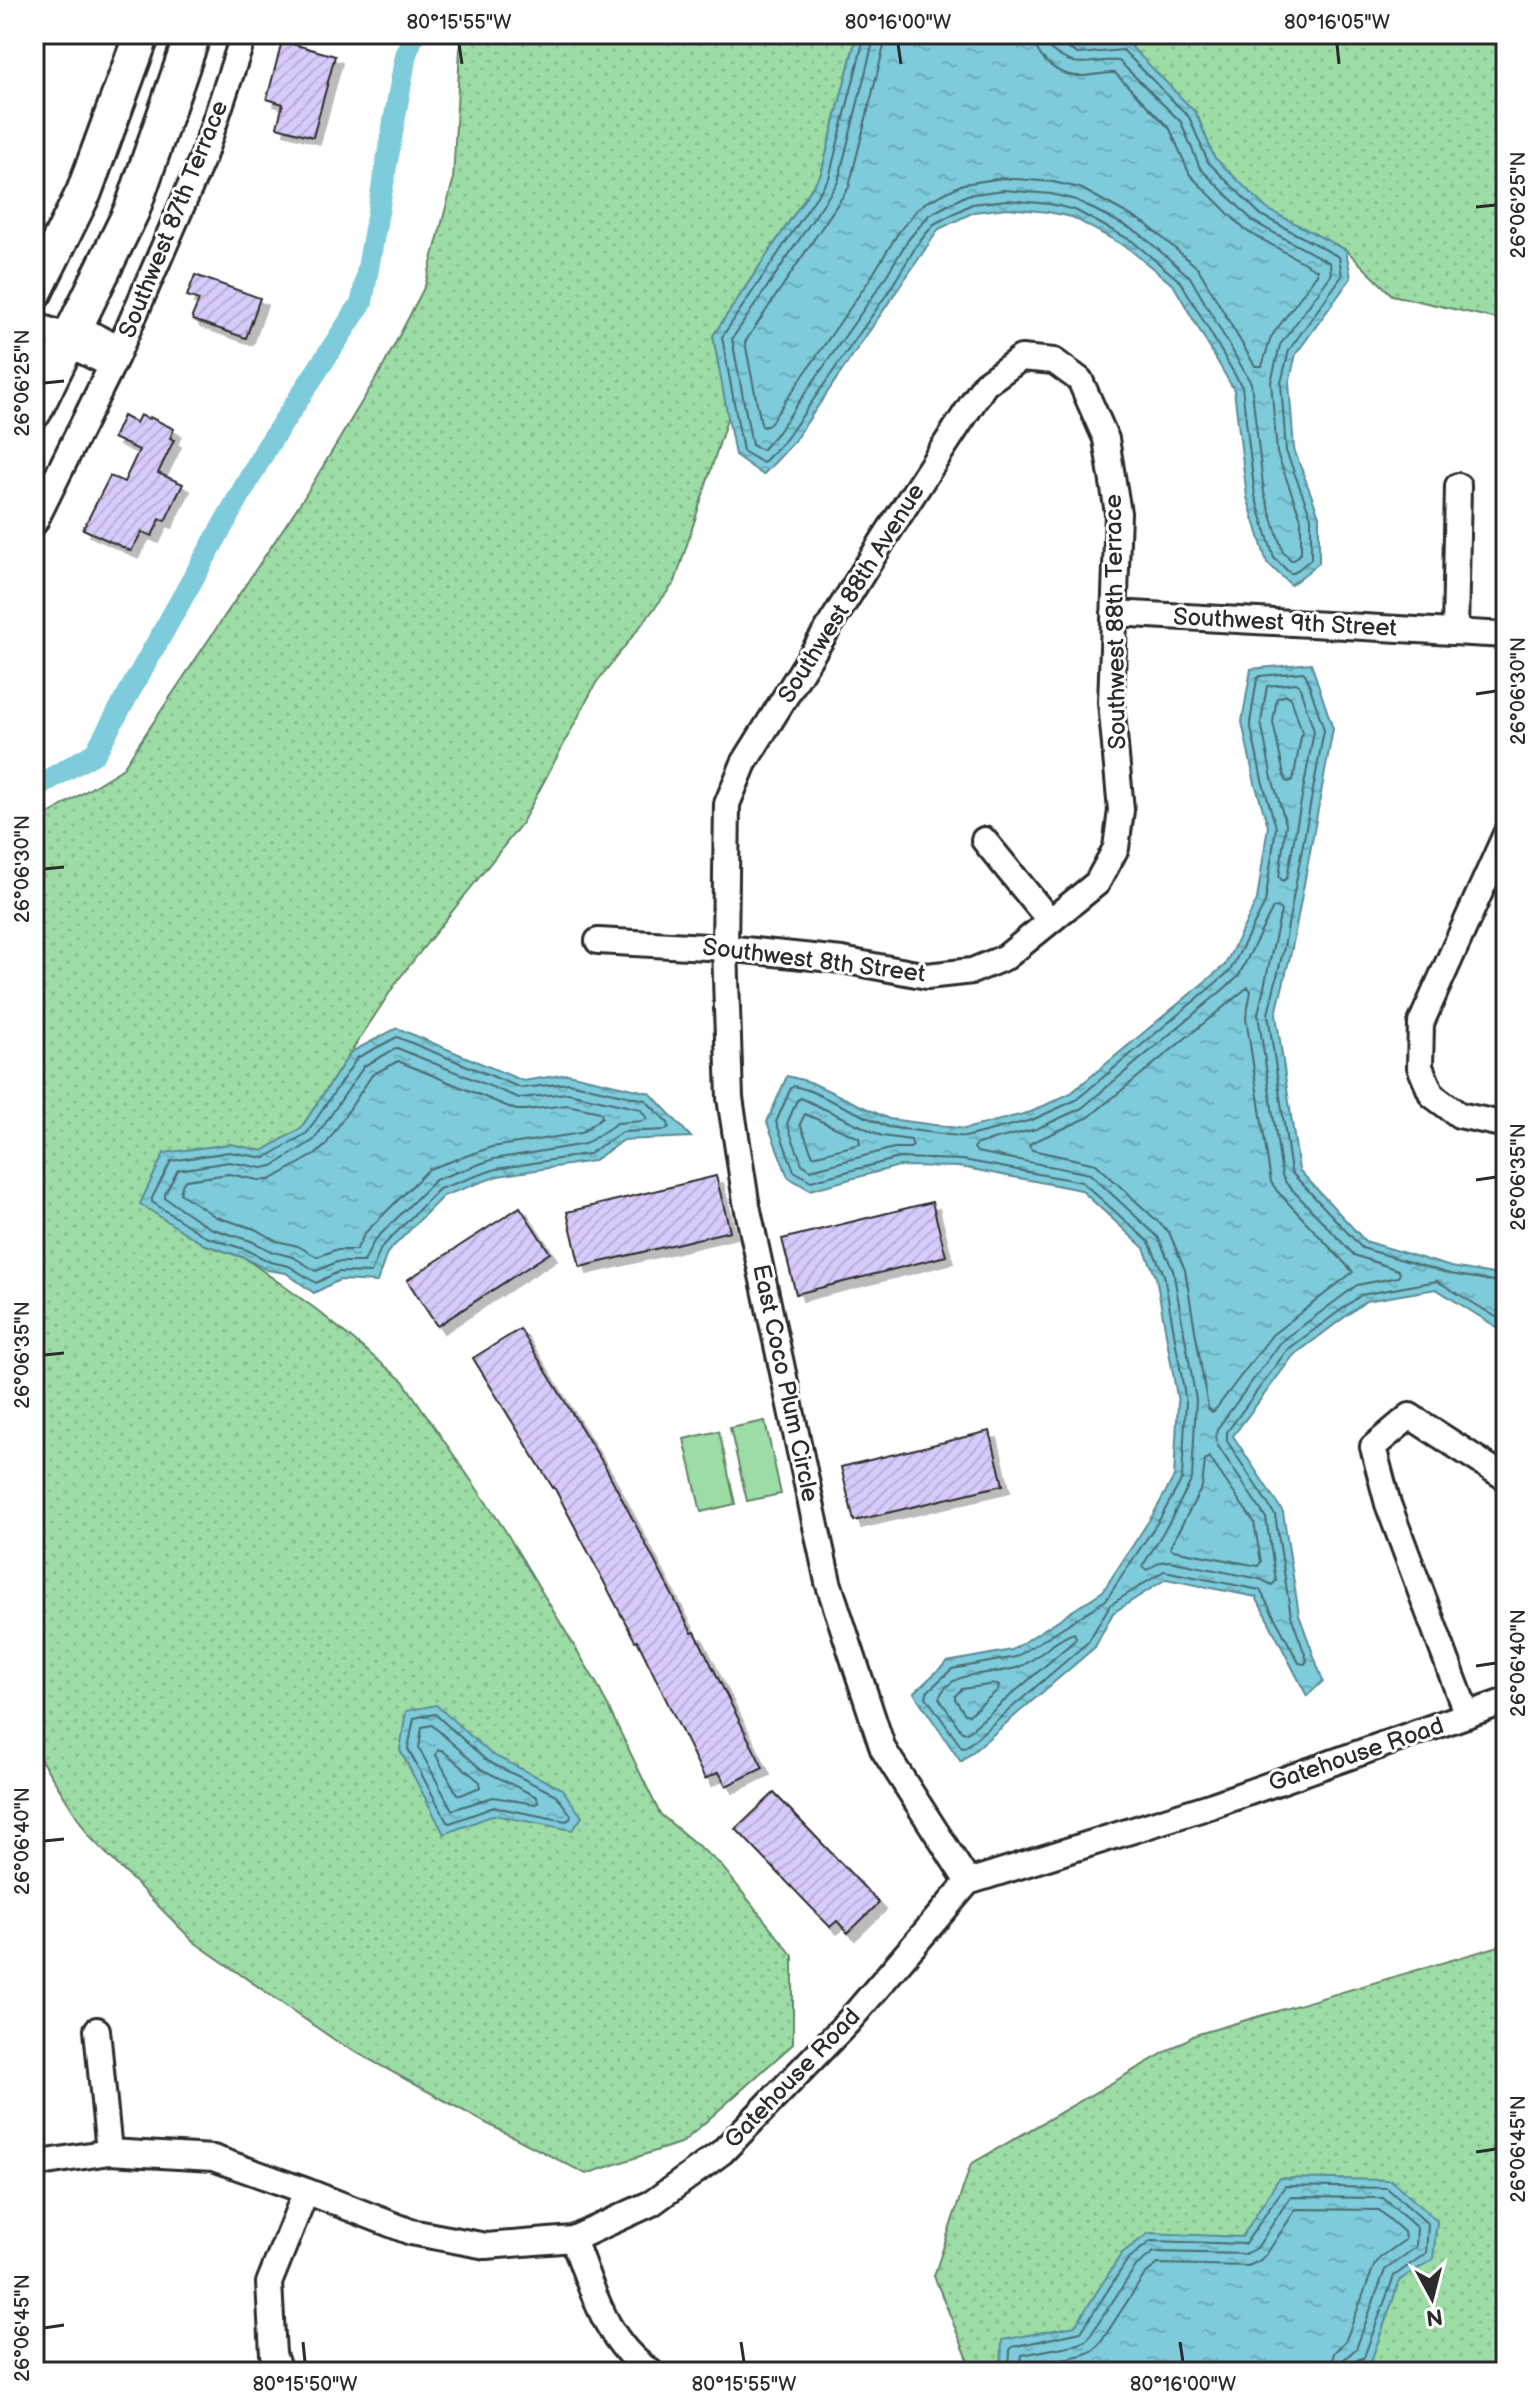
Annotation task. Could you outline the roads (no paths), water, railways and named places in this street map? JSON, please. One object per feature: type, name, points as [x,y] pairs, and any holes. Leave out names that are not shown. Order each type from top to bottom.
[{"type":"main road","points":[[34,293],[84,192],[142,34]]},
{"type":"main road","points":[[34,411],[132,210],[193,34]]},
{"type":"street","name":"Southwest 87th Terrace","points":[[34,523],[116,357],[203,157],[244,34]]},
{"type":"street","name":"Southwest 87th Terrace","points":[[34,325],[69,337],[74,347],[105,362],[116,357]]},
{"type":"street","name":"Southwest 88th Terrace","points":[[1021,358],[1054,361],[1080,380],[1106,439],[1118,513],[1111,702],[1121,810],[1116,848],[1097,883]]},
{"type":"street","name":"Southwest 88th Avenue","points":[[726,852],[727,804],[744,763],[985,384],[1021,358]]},
{"type":"street","points":[[1455,632],[1458,486]]},
{"type":"street","name":"Southwest 9th Street","points":[[1114,613],[1506,635]]},
{"type":"street","points":[[1506,834],[1421,1023],[1420,1067],[1432,1095],[1459,1115],[1506,1125]]},
{"type":"street","points":[[984,840],[1050,921]]},
{"type":"street","name":"East Coco Plum Circle","points":[[726,852],[725,948],[730,1098],[743,1186],[828,1582],[883,1749],[968,1882]]},
{"type":"street","name":"Southwest 8th Street","points":[[598,941],[725,948],[842,960],[927,976],[972,971],[1006,957],[1097,883]]},
{"type":"street","points":[[1467,1715],[1388,1504],[1373,1447],[1410,1416],[1506,1478]]},
{"type":"street","name":"Gatehouse Road","points":[[34,2166],[109,2152],[213,2158],[411,2232],[486,2246],[573,2239],[652,2203],[722,2152],[848,2022],[968,1882],[1213,1805],[1506,1701]]},
{"type":"street","points":[[97,2030],[109,2152]]},
{"type":"street","points":[[279,2372],[273,2354],[269,2283],[306,2191]]},
{"type":"street","points":[[573,2239],[609,2330],[633,2360],[651,2372]]},
{"type":"water","points":[[857,34],[1058,34],[1079,46],[1125,40],[1196,113],[1214,157],[1267,209],[1346,250],[1351,278],[1296,354],[1289,383],[1294,449],[1319,516],[1319,563],[1291,585],[1267,563],[1247,497],[1234,390],[1174,286],[1128,248],[1072,217],[1048,212],[1007,208],[974,212],[939,229],[792,444],[763,475],[735,455],[713,336],[821,174]]},
{"type":"water","points":[[1311,663],[1333,729],[1292,948],[1276,1014],[1299,1170],[1365,1241],[1451,1267],[1506,1276],[1506,1333],[1436,1289],[1366,1301],[1293,1356],[1233,1436],[1283,1512],[1299,1615],[1323,1681],[1307,1696],[1256,1597],[1166,1579],[1113,1613],[1095,1647],[961,1762],[914,1693],[947,1662],[1012,1650],[1103,1591],[1174,1477],[1178,1402],[1156,1277],[1144,1248],[1081,1190],[961,1167],[899,1166],[810,1190],[788,1177],[767,1122],[787,1076],[810,1082],[889,1119],[965,1129],[1031,1112],[1071,1093],[1225,965],[1257,900],[1268,826],[1242,722],[1251,669]]},
{"type":"water","points":[[397,1028],[523,1081],[568,1074],[650,1093],[691,1137],[624,1140],[593,1161],[498,1176],[443,1196],[387,1253],[377,1282],[339,1280],[314,1293],[286,1273],[267,1270],[245,1258],[203,1244],[140,1204],[164,1153],[230,1144],[263,1151],[301,1128],[351,1052]]},
{"type":"water","points":[[436,1705],[491,1754],[562,1789],[582,1817],[572,1830],[494,1815],[444,1834],[400,1750],[406,1711]]},
{"type":"water","points":[[1279,2178],[1391,2180],[1437,2221],[1433,2259],[1400,2280],[1370,2364],[1350,2372],[1001,2372],[1002,2340],[1075,2326],[1122,2253],[1149,2233],[1242,2237]]},
{"type":"waterway","points":[[34,788],[95,753],[267,447],[362,302],[406,54],[414,34]]}]
